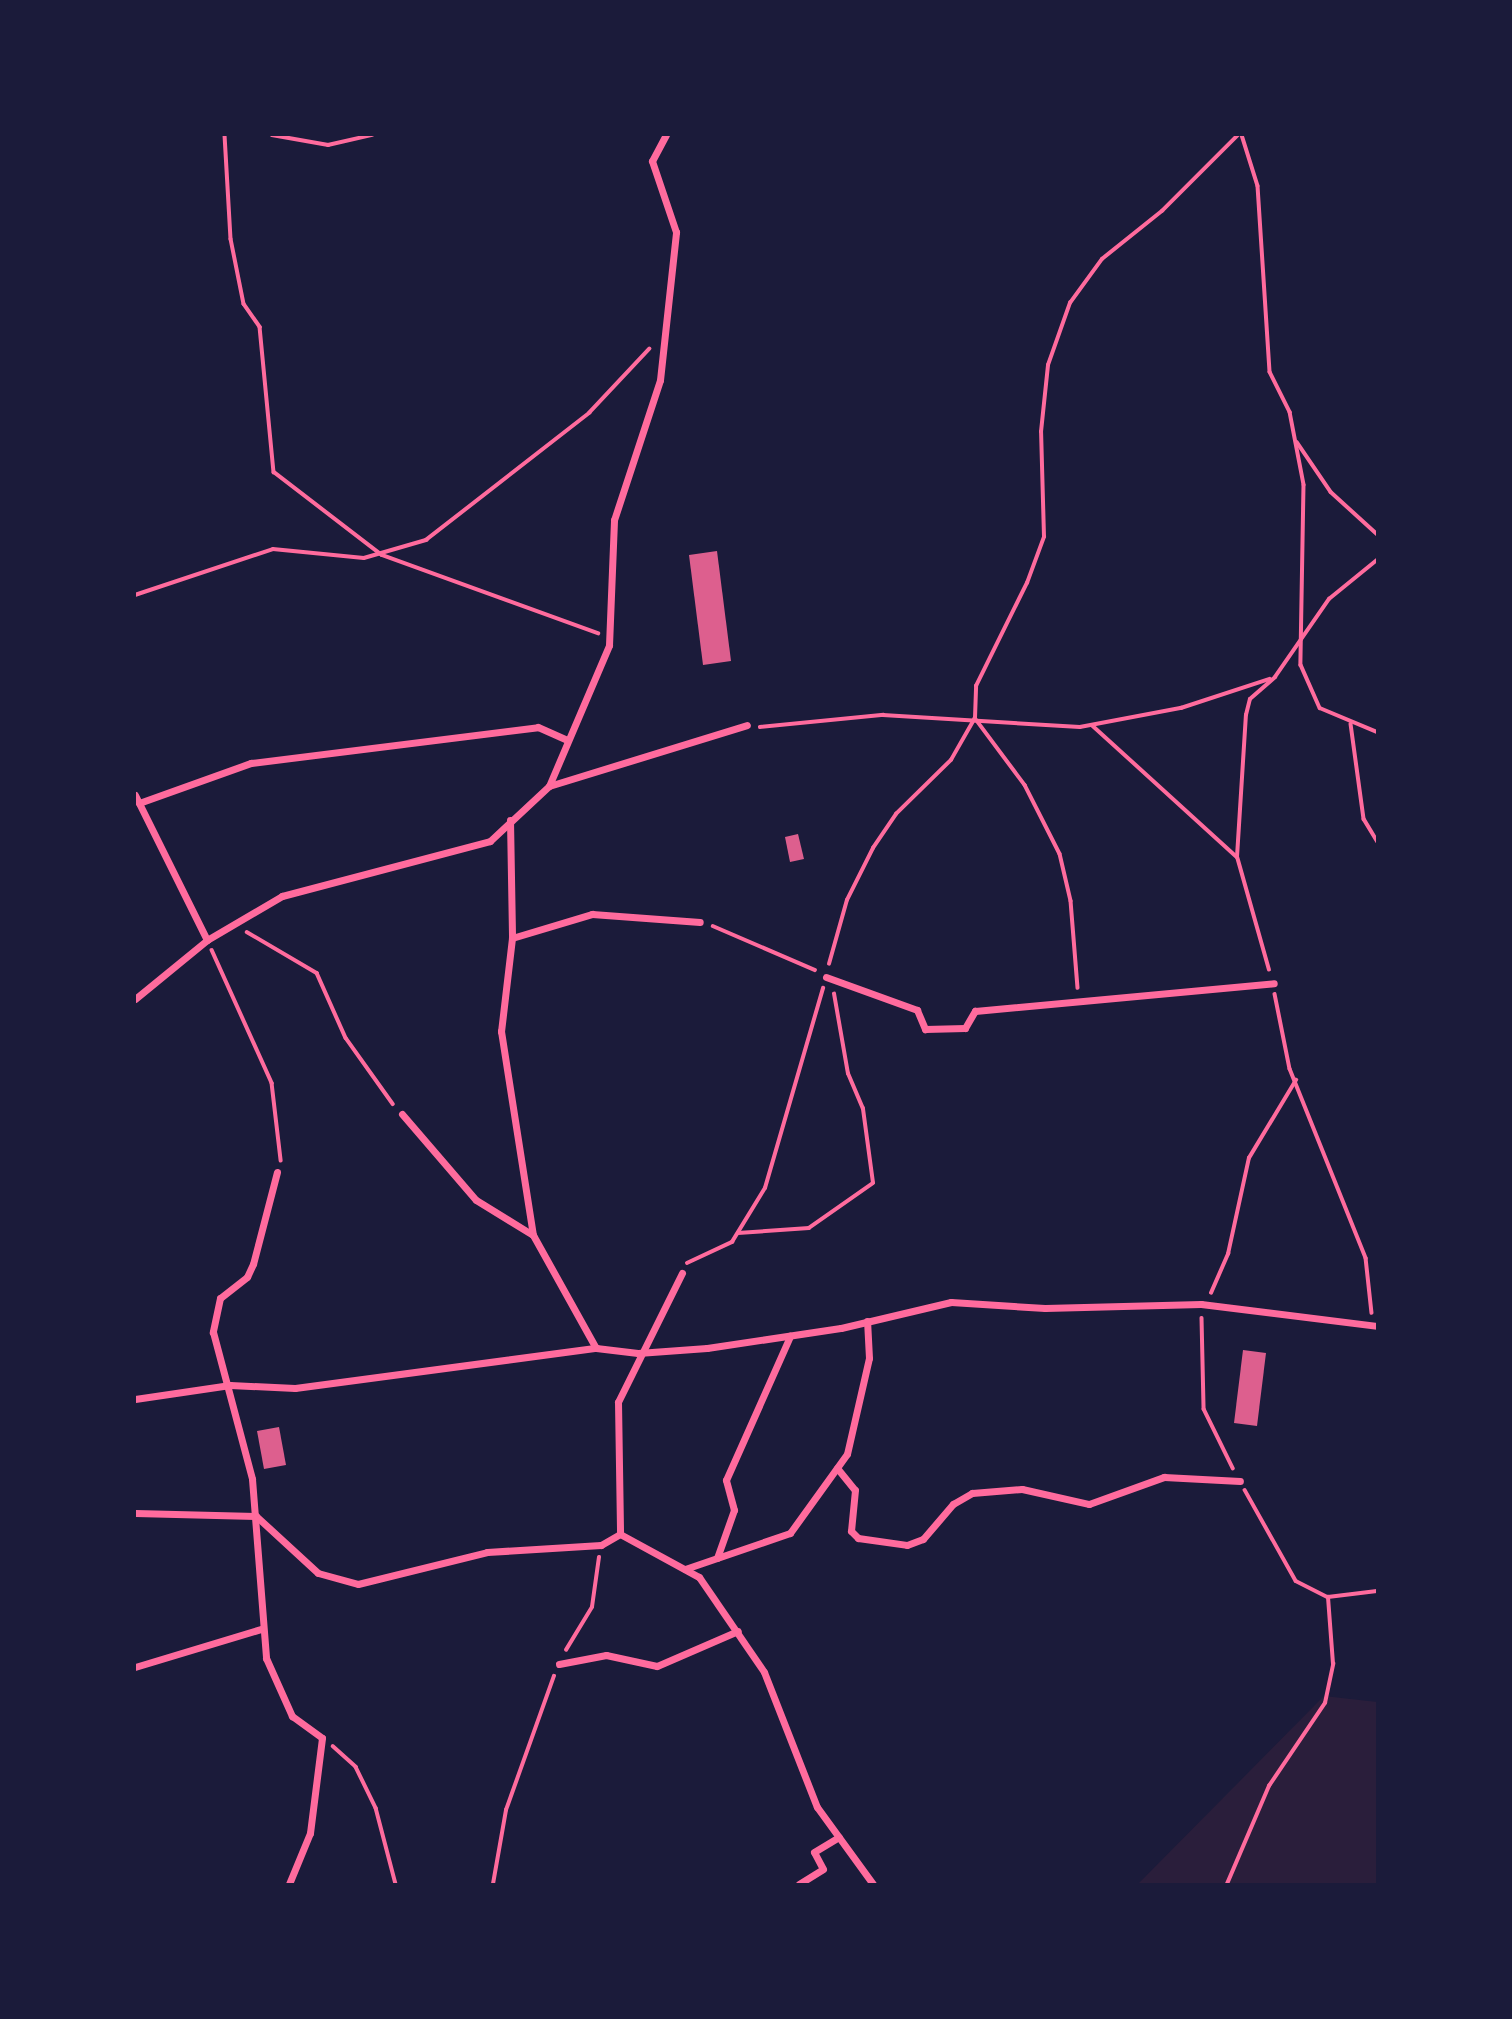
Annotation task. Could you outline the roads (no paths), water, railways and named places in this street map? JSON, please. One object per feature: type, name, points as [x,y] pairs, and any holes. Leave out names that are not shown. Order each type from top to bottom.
[{"type":"street","points":[[549,786],[567,740],[598,683],[609,645],[614,520],[646,435],[663,361],[676,232],[652,161],[666,135]]},
{"type":"street","points":[[135,999],[207,940],[236,926],[282,897],[490,841],[549,786],[747,725]]},
{"type":"street","points":[[139,803],[251,763],[538,727],[567,740]]},
{"type":"street","points":[[135,795],[207,940]]},
{"type":"street","points":[[510,820],[512,938],[501,1031],[533,1235],[596,1348]]},
{"type":"street","points":[[512,938],[592,914],[701,922]]},
{"type":"street","points":[[826,977],[917,1010],[925,1029],[965,1028],[975,1011],[1079,1004],[1274,983]]},
{"type":"street","points":[[402,1114],[476,1200],[533,1235]]},
{"type":"street","points":[[277,1172],[247,1277],[215,1309],[213,1332],[230,1385],[256,1516],[261,1629],[276,1689],[292,1716],[322,1738],[310,1833],[289,1884]]},
{"type":"street","points":[[620,1534],[614,1420],[638,1353],[682,1273]]},
{"type":"street","points":[[135,1399],[230,1385],[295,1388],[596,1348],[638,1353],[789,1336],[951,1302],[1045,1308],[1201,1304],[1375,1326]]},
{"type":"street","points":[[685,1569],[785,1539],[846,1454],[866,1373],[867,1321]]},
{"type":"street","points":[[717,1558],[734,1510],[726,1480],[789,1336]]},
{"type":"street","points":[[837,1468],[855,1490],[851,1531],[858,1538],[906,1545],[923,1539],[953,1504],[972,1493],[1022,1489],[1089,1504],[1164,1477],[1240,1481]]},
{"type":"street","points":[[135,1513],[256,1516],[318,1573],[358,1584],[487,1552],[601,1545],[620,1534]]},
{"type":"street","points":[[620,1534],[699,1577],[764,1672],[817,1807],[873,1884]]},
{"type":"street","points":[[135,1667],[261,1629]]},
{"type":"street","points":[[559,1664],[606,1655],[657,1666],[738,1631]]},
{"type":"street","points":[[799,1884],[823,1869],[814,1852],[839,1837]]}]
